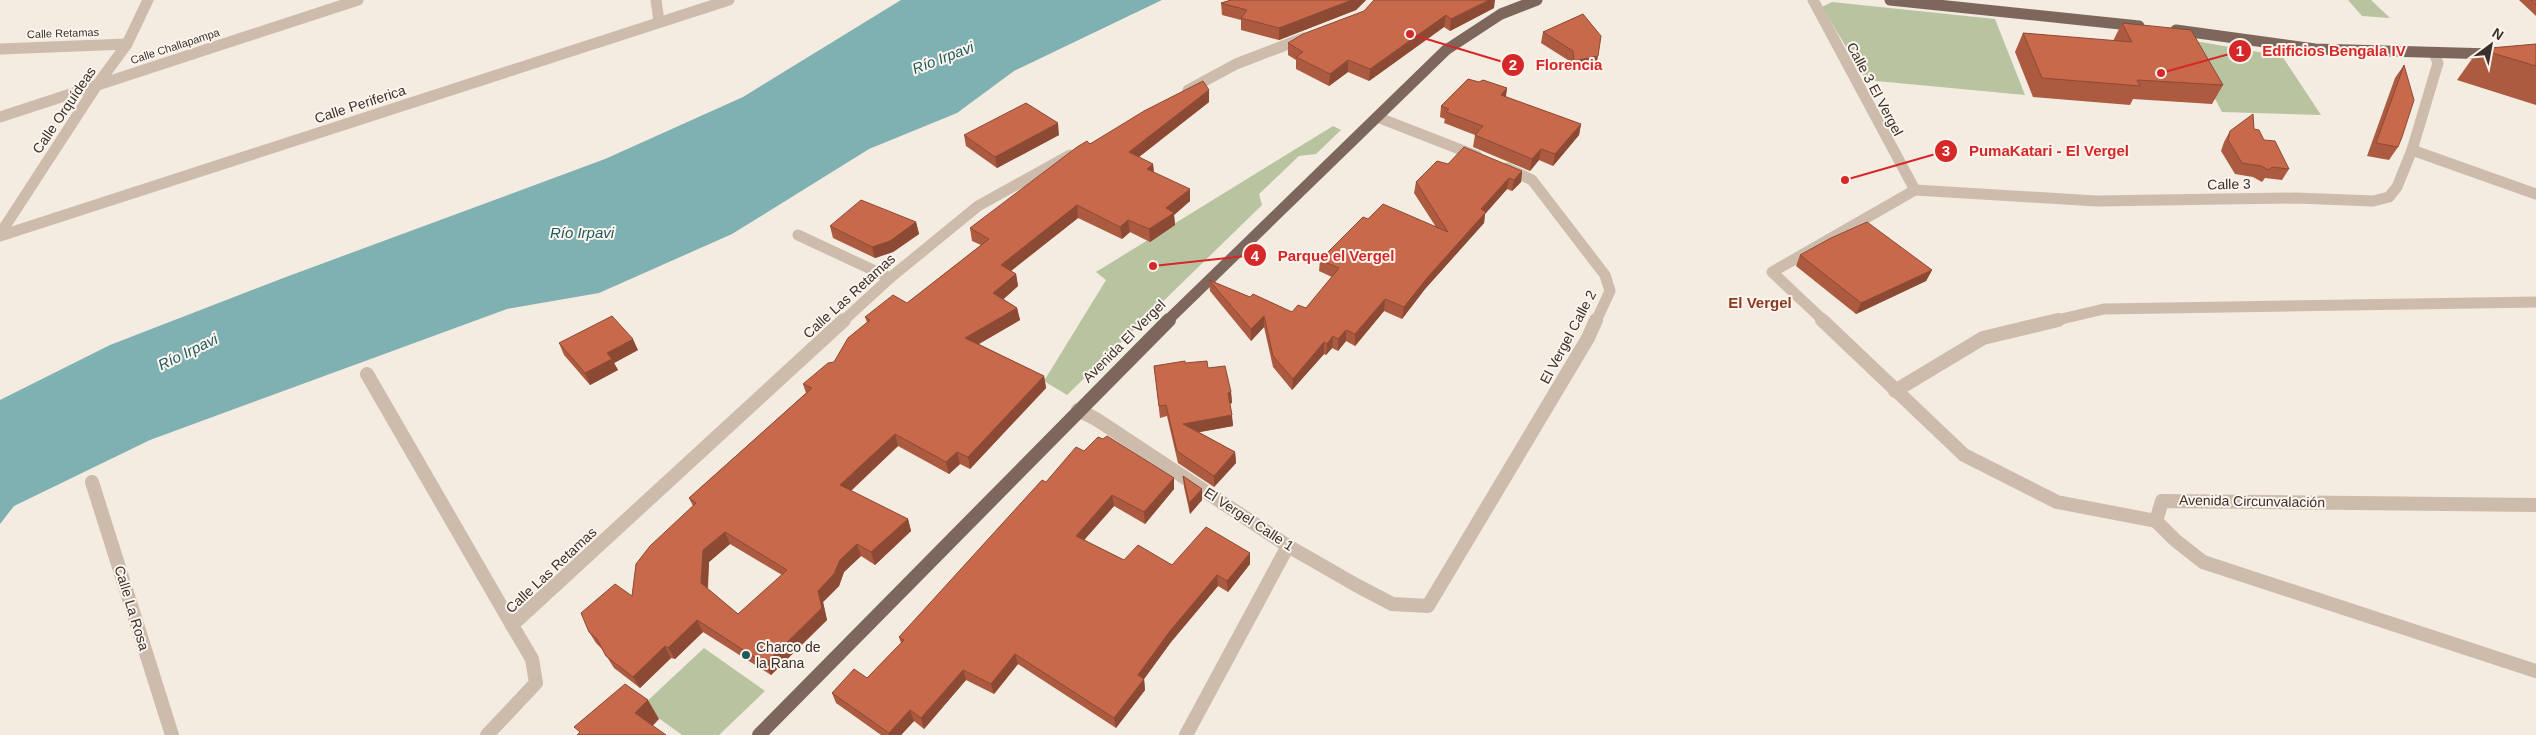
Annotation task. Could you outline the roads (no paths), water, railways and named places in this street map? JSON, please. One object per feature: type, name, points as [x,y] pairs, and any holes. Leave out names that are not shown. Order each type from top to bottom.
[{"type":"main road","name":"Avenida El Vergel","points":[[759,735],[1078,410],[1299,191],[1446,50],[1501,14],[1537,0]]},
{"type":"main road","points":[[1890,0],[2158,28],[2315,49],[2434,53],[2506,53]]},
{"type":"street","name":"Calle Orquídeas","points":[[0,235],[97,85],[128,44],[148,0]]},
{"type":"street","name":"Calle Challapampa","points":[[0,117],[358,0]]},
{"type":"street","points":[[656,0],[659,21]]},
{"type":"street","name":"Calle Periferica","points":[[0,235],[729,0]]},
{"type":"street","name":"Calle 3 El Vergel","points":[[1813,0],[1915,190]]},
{"type":"street","points":[[1176,97],[1236,64],[1316,33]]},
{"type":"street","name":"Calle Retamas","points":[[0,49],[128,44]]},
{"type":"street","name":"Calle 3","points":[[1915,190],[2096,201],[2296,198],[2373,201],[2389,197],[2397,187],[2412,150],[2438,63],[2434,53]]},
{"type":"street","name":"El Vergel Calle 2","points":[[1377,117],[1493,162],[1532,180],[1605,274],[1610,291],[1588,338],[1428,606]]},
{"type":"street","name":"Calle Las Retamas","points":[[487,735],[536,683],[532,659],[512,625],[890,278],[978,206],[1081,149]]},
{"type":"street","points":[[2412,150],[2536,194]]},
{"type":"street","points":[[1915,190],[1772,272],[1964,455],[2057,502],[2156,521],[2174,540],[2203,562],[2536,671]]},
{"type":"street","points":[[798,234],[890,278]]},
{"type":"street","points":[[1895,391],[1983,338],[2104,309],[2536,302]]},
{"type":"street","points":[[367,374],[512,625]]},
{"type":"street","name":"El Vergel Calle 1","points":[[1078,410],[1096,419],[1288,546],[1392,604],[1428,606]]},
{"type":"street","name":"Calle La Rosa","points":[[92,482],[172,735]]},
{"type":"street","name":"Avenida Circunvalación","points":[[2156,521],[2162,500],[2536,505]]},
{"type":"street","points":[[1186,735],[1288,546]]},
{"type":"water","name":"Río Irpavi","points":[[901,0],[1162,0],[1014,71],[957,113],[869,149],[732,234],[599,293],[507,309],[150,440],[14,506],[0,524],[0,400],[110,345],[286,277],[605,159],[743,97]]},
{"type":"place","name":"Florencia","points":[[1410,34]]},
{"type":"place","name":"Edificios Bengala IV","points":[[2161,73]]},
{"type":"place","name":"PumaKatari - El Vergel","points":[[1845,180]]},
{"type":"place","name":"Parque el Vergel","points":[[1153,266]]},
{"type":"place","name":"Charco de la Rana","points":[[746,655]]},
{"type":"district","name":"El Vergel","points":[[1760,303]]}]
